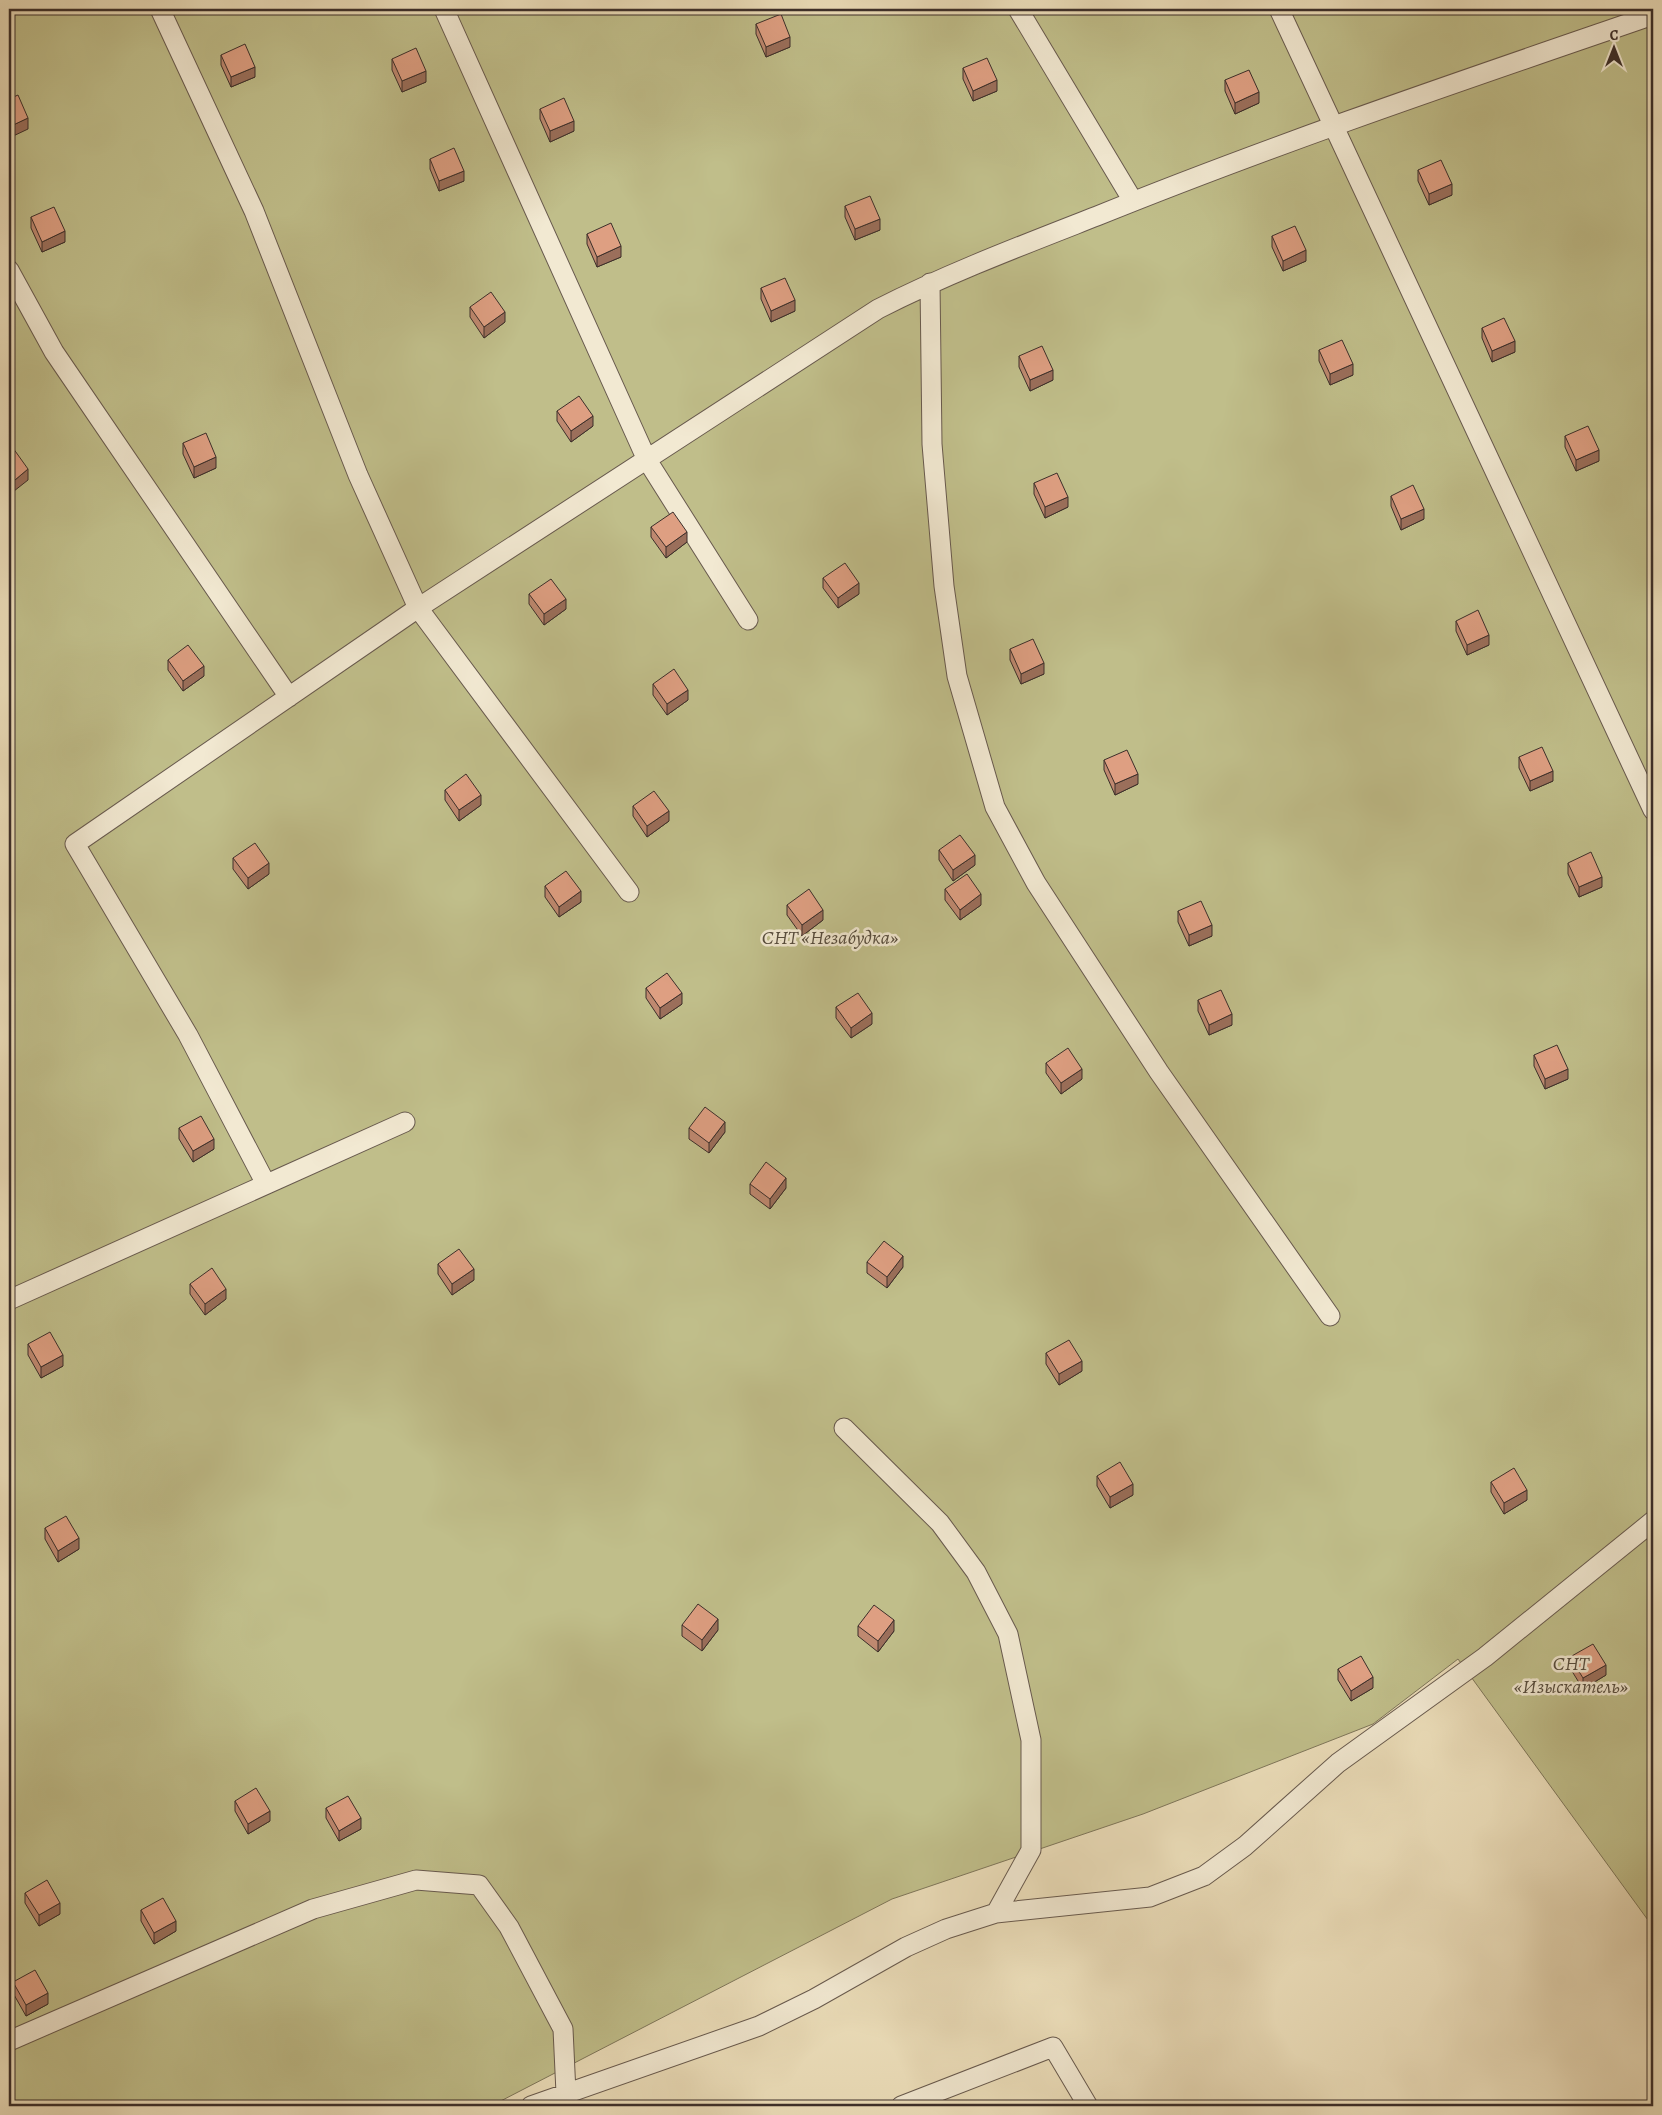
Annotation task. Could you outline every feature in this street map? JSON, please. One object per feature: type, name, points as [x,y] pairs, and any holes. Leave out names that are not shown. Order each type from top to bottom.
[{"type":"lane","points":[[160,9],[254,211],[358,475],[418,608],[629,892]]},
{"type":"lane","points":[[444,9],[647,460],[748,620]]},
{"type":"lane","points":[[1018,9],[1133,201]]},
{"type":"lane","points":[[1279,9],[1653,810]]},
{"type":"lane","points":[[266,1184],[188,1035],[75,844],[418,608],[878,309],[930,283],[1133,201],[1332,125],[1653,15]]},
{"type":"lane","points":[[9,270],[54,352],[289,697]]},
{"type":"lane","points":[[930,283],[932,444],[944,586],[957,676],[995,807],[1036,883],[1159,1072],[1330,1316]]},
{"type":"lane","points":[[9,1300],[405,1122]]},
{"type":"lane","points":[[844,1428],[940,1523],[976,1572],[1008,1634],[1031,1740],[1031,1850],[996,1913]]},
{"type":"lane","points":[[531,2106],[759,2026],[814,1999],[906,1947],[946,1929],[996,1913],[1150,1897],[1204,1876],[1245,1846],[1338,1763],[1485,1657],[1653,1521]]},
{"type":"lane","points":[[9,2041],[313,1909],[416,1880],[479,1884],[509,1927],[563,2029],[566,2093]]},
{"type":"lane","points":[[901,2106],[1053,2047],[1088,2106]]},
{"type":"green space","name":"СНТ «Незабудка»","points":[[9,9],[1653,9],[1653,1927],[1458,1659],[1373,1724],[1143,1814],[892,1899],[491,2106],[9,2106]]},
{"type":"building","points":[[781,14],[790,37],[766,47],[756,24]]},
{"type":"building","points":[[245,44],[255,67],[231,77],[221,55]]},
{"type":"building","points":[[416,48],[426,71],[402,81],[392,59]]},
{"type":"building","points":[[987,58],[997,80],[973,91],[963,68]]},
{"type":"building","points":[[1249,70],[1259,92],[1235,103],[1225,80]]},
{"type":"building","points":[[18,95],[28,118],[9,127],[9,99]]},
{"type":"building","points":[[564,98],[574,121],[550,131],[540,109]]},
{"type":"building","points":[[454,148],[464,171],[439,181],[430,159]]},
{"type":"building","points":[[1441,160],[1452,184],[1429,194],[1418,170]]},
{"type":"building","points":[[870,196],[880,219],[855,229],[845,206]]},
{"type":"building","points":[[54,207],[65,231],[42,242],[31,217]]},
{"type":"building","points":[[611,223],[621,246],[597,257],[587,234]]},
{"type":"building","points":[[1295,226],[1306,250],[1283,261],[1272,236]]},
{"type":"building","points":[[785,278],[795,300],[771,311],[761,288]]},
{"type":"building","points":[[491,292],[505,312],[484,327],[470,307]]},
{"type":"building","points":[[1504,318],[1515,341],[1492,351],[1482,328]]},
{"type":"building","points":[[1342,340],[1353,364],[1330,374],[1319,350]]},
{"type":"building","points":[[1042,346],[1053,370],[1030,380],[1019,356]]},
{"type":"building","points":[[579,396],[593,416],[571,431],[557,411]]},
{"type":"building","points":[[1588,426],[1599,450],[1576,460],[1565,436]]},
{"type":"building","points":[[206,433],[216,457],[194,467],[183,443]]},
{"type":"building","points":[[13,448],[28,469],[9,485],[9,451]]},
{"type":"building","points":[[1057,473],[1068,497],[1045,507],[1034,483]]},
{"type":"building","points":[[1413,485],[1424,509],[1401,519],[1391,496]]},
{"type":"building","points":[[673,512],[687,532],[666,547],[651,527]]},
{"type":"building","points":[[845,563],[859,583],[838,598],[823,578]]},
{"type":"building","points":[[551,579],[566,599],[544,614],[529,594]]},
{"type":"building","points":[[1478,610],[1489,635],[1467,645],[1456,621]]},
{"type":"building","points":[[1033,639],[1044,663],[1021,674],[1010,649]]},
{"type":"building","points":[[188,645],[204,666],[183,681],[168,660]]},
{"type":"building","points":[[674,669],[688,690],[667,704],[653,684]]},
{"type":"building","points":[[1542,747],[1553,771],[1530,781],[1519,757]]},
{"type":"building","points":[[1127,750],[1138,774],[1115,784],[1104,760]]},
{"type":"building","points":[[466,774],[481,795],[459,810],[445,790]]},
{"type":"building","points":[[654,791],[669,811],[647,826],[633,806]]},
{"type":"building","points":[[960,835],[975,855],[953,870],[939,850]]},
{"type":"building","points":[[255,843],[269,863],[248,878],[233,858]]},
{"type":"building","points":[[1591,852],[1602,877],[1579,887],[1568,863]]},
{"type":"building","points":[[566,871],[581,891],[559,907],[545,886]]},
{"type":"building","points":[[967,874],[981,894],[960,910],[945,889]]},
{"type":"building","points":[[809,889],[823,910],[802,925],[787,905]]},
{"type":"building","points":[[1201,901],[1212,925],[1189,935],[1178,911]]},
{"type":"building","points":[[667,973],[682,993],[660,1008],[646,988]]},
{"type":"building","points":[[1221,990],[1232,1014],[1209,1025],[1198,1000]]},
{"type":"building","points":[[858,993],[872,1013],[851,1028],[836,1007]]},
{"type":"building","points":[[1557,1045],[1568,1069],[1545,1079],[1534,1055]]},
{"type":"building","points":[[1068,1048],[1082,1069],[1061,1083],[1046,1063]]},
{"type":"building","points":[[705,1107],[725,1122],[709,1143],[689,1128]]},
{"type":"building","points":[[201,1116],[214,1139],[193,1151],[179,1128]]},
{"type":"building","points":[[766,1162],[786,1178],[770,1199],[750,1184]]},
{"type":"building","points":[[884,1241],[903,1256],[887,1277],[867,1262]]},
{"type":"building","points":[[459,1249],[474,1269],[452,1284],[438,1264]]},
{"type":"building","points":[[212,1268],[226,1289],[205,1304],[190,1284]]},
{"type":"building","points":[[50,1332],[63,1355],[41,1367],[28,1344]]},
{"type":"building","points":[[1069,1340],[1082,1361],[1059,1374],[1046,1353]]},
{"type":"building","points":[[1120,1462],[1133,1484],[1110,1497],[1097,1476]]},
{"type":"building","points":[[1514,1468],[1527,1490],[1504,1503],[1491,1482]]},
{"type":"building","points":[[66,1516],[79,1538],[58,1551],[45,1528]]},
{"type":"building","points":[[698,1604],[718,1619],[702,1640],[682,1625]]},
{"type":"building","points":[[874,1605],[894,1620],[878,1641],[858,1626]]},
{"type":"building","points":[[1593,1644],[1606,1665],[1583,1678],[1570,1657]]},
{"type":"building","points":[[1361,1656],[1373,1677],[1351,1691],[1338,1669]]},
{"type":"building","points":[[256,1788],[270,1811],[248,1824],[235,1801]]},
{"type":"building","points":[[348,1796],[361,1818],[339,1831],[326,1808]]},
{"type":"building","points":[[47,1880],[60,1903],[39,1915],[25,1893]]},
{"type":"building","points":[[163,1898],[176,1921],[154,1933],[141,1910]]},
{"type":"building","points":[[35,1970],[48,1993],[26,2005],[13,1982]]},
{"type":"park label","name":"СНТ «Изыскатель»","points":[[1571,1674]]}]
